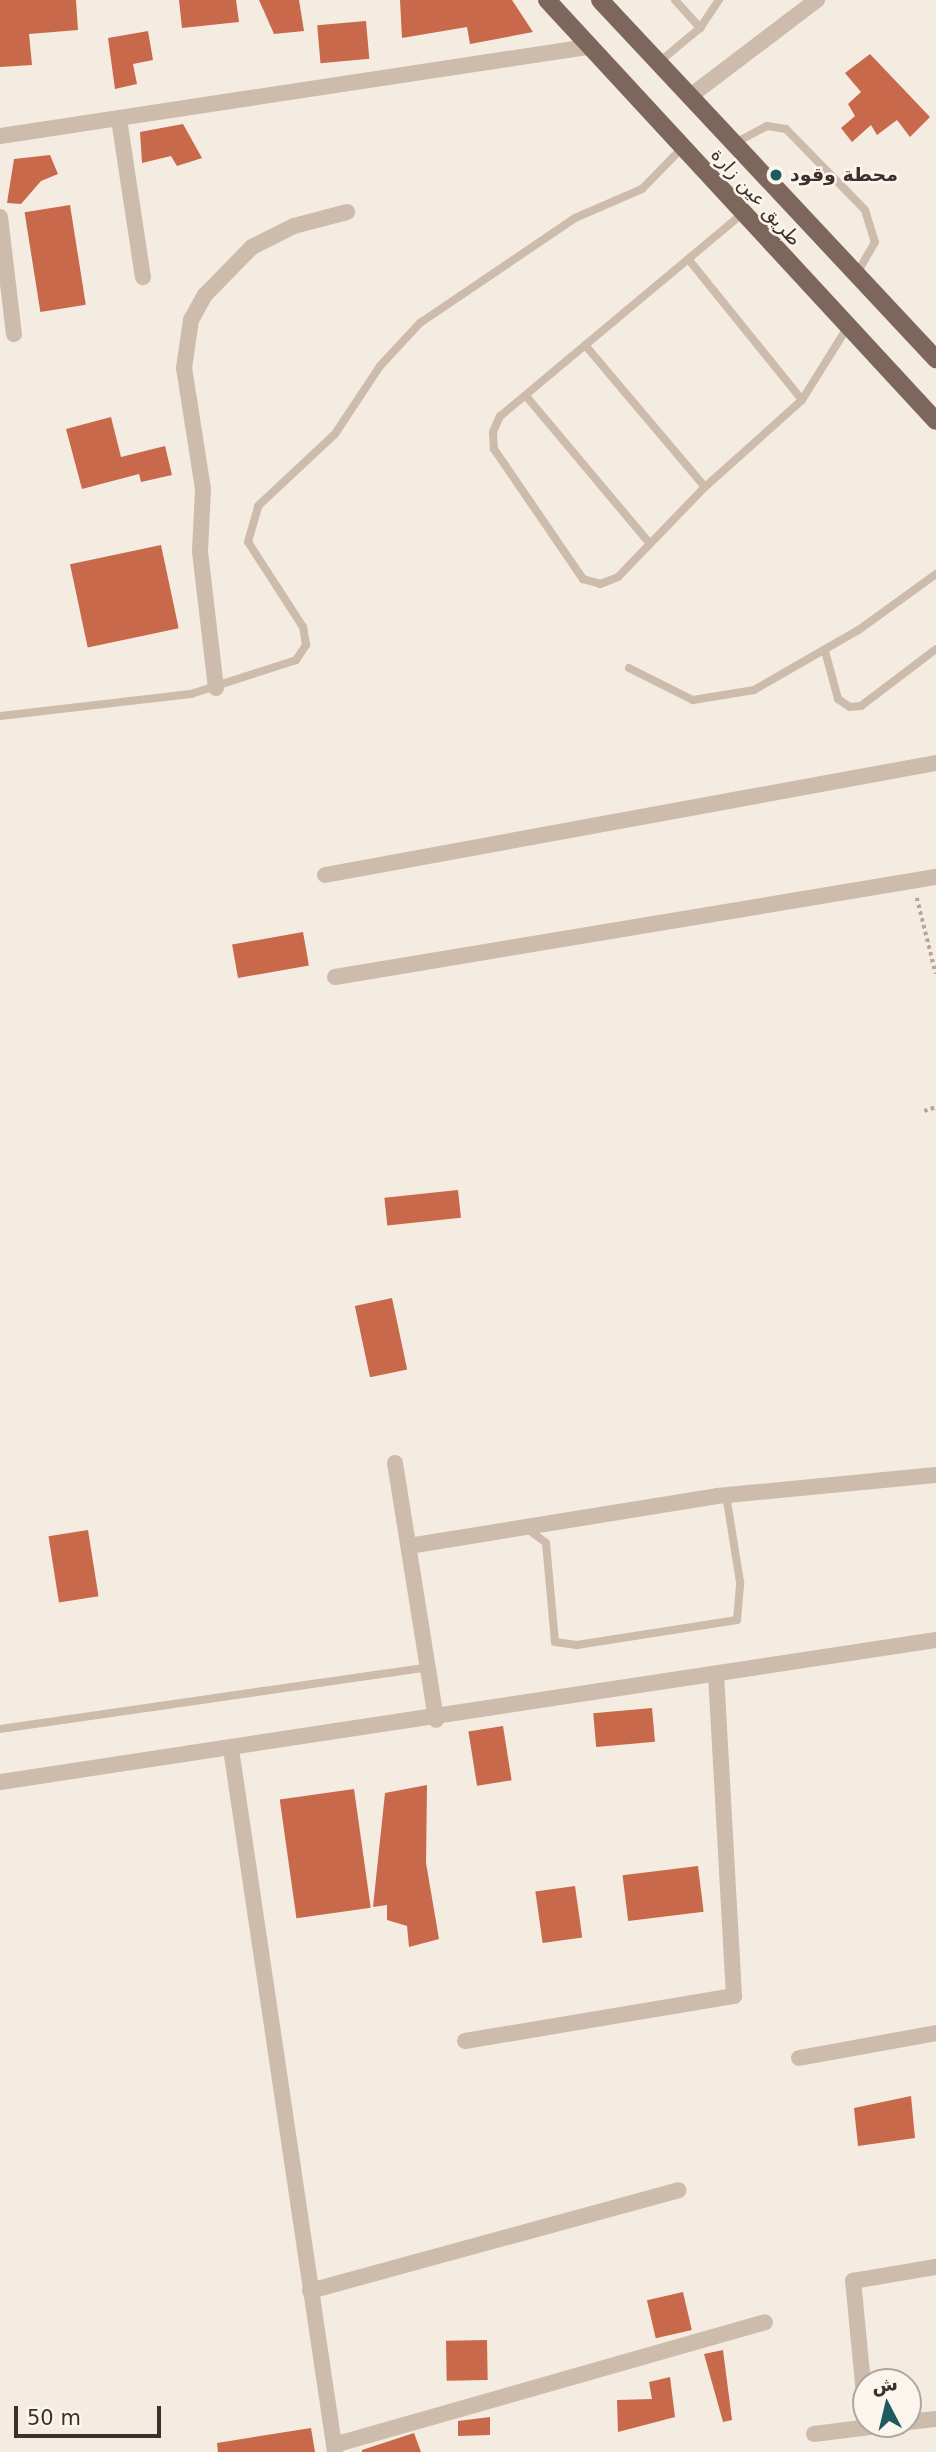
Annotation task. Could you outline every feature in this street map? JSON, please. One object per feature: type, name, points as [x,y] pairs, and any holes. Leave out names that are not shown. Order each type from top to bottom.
[{"type":"main road","name":"طريق عين زارة","points":[[547,0],[587,47],[936,421]]},
{"type":"main road","name":"طريق عين زارة","points":[[600,0],[854,278],[936,359]]},
{"type":"street","points":[[689,97],[817,0]]},
{"type":"street","points":[[0,136],[587,47]]},
{"type":"street","points":[[119,119],[144,277]]},
{"type":"street","points":[[216,688],[200,551],[203,489],[184,368],[191,320],[205,295],[252,247],[294,226],[347,212]]},
{"type":"street","points":[[0,217],[14,334]]},
{"type":"street","points":[[325,875],[936,763]]},
{"type":"street","points":[[335,978],[936,877]]},
{"type":"street","points":[[395,1463],[436,1720]]},
{"type":"street","points":[[408,1546],[726,1494],[936,1475]]},
{"type":"street","points":[[0,1782],[436,1720],[936,1640]]},
{"type":"street","points":[[465,2041],[734,1996],[716,1675]]},
{"type":"street","points":[[231,1749],[334,2448],[765,2322]]},
{"type":"street","points":[[799,2058],[936,2034]]},
{"type":"street","points":[[310,2291],[678,2190]]},
{"type":"street","points":[[862,2368],[853,2281],[936,2267]]},
{"type":"street","points":[[814,2434],[852,2425]]},
{"type":"lane","points":[[675,0],[700,28]]},
{"type":"lane","points":[[658,63],[700,28],[719,0]]},
{"type":"lane","points":[[733,145],[767,126],[786,129],[865,210],[875,242],[854,278]]},
{"type":"lane","points":[[0,716],[216,688],[283,668],[306,645],[303,627],[251,553],[247,531],[258,506],[335,434],[380,366],[420,323],[575,218],[642,189],[682,148]]},
{"type":"lane","points":[[742,214],[500,416],[494,449],[583,579],[600,584],[618,577],[705,486],[802,400],[847,328]]},
{"type":"lane","points":[[689,260],[802,400]]},
{"type":"lane","points":[[586,345],[705,486]]},
{"type":"lane","points":[[526,396],[650,544]]},
{"type":"lane","points":[[628,668],[668,693],[709,698],[754,690],[825,651],[936,575]]},
{"type":"lane","points":[[825,651],[838,699],[850,707],[861,706],[936,649]]},
{"type":"lane","points":[[523,1527],[546,1543],[555,1642],[577,1645],[726,1623],[743,1615],[726,1494]]},
{"type":"lane","points":[[0,1729],[428,1667]]},
{"type":"path","points":[[911,881],[936,974]]},
{"type":"path","points":[[924,1111],[936,1108]]},
{"type":"building","points":[[0,0],[76,0],[78,30],[29,34],[32,65],[0,67]]},
{"type":"building","points":[[179,0],[236,0],[239,22],[182,28]]},
{"type":"building","points":[[259,0],[299,0],[304,31],[274,34]]},
{"type":"building","points":[[400,0],[512,0],[533,32],[470,44],[467,27],[402,38]]},
{"type":"building","points":[[366,21],[369,59],[320,63],[317,25]]},
{"type":"building","points":[[148,31],[153,60],[133,64],[137,84],[115,89],[108,38]]},
{"type":"building","points":[[870,54],[930,117],[910,137],[897,120],[877,135],[871,125],[852,142],[841,128],[855,116],[848,104],[861,92],[845,73]]},
{"type":"building","points":[[183,124],[202,158],[177,166],[171,156],[142,163],[140,132]]},
{"type":"building","points":[[50,155],[58,174],[41,181],[21,204],[7,203],[14,159]]},
{"type":"building","points":[[70,205],[86,305],[40,312],[25,212]]},
{"type":"building","points":[[111,417],[121,457],[165,446],[172,475],[141,482],[139,474],[82,489],[66,429]]},
{"type":"building","points":[[161,545],[179,628],[88,647],[70,564]]},
{"type":"building","points":[[303,932],[309,965],[238,978],[232,945]]},
{"type":"building","points":[[458,1190],[461,1218],[387,1226],[384,1198]]},
{"type":"building","points":[[392,1298],[407,1369],[370,1377],[355,1306]]},
{"type":"building","points":[[88,1530],[98,1596],[59,1602],[48,1536]]},
{"type":"building","points":[[652,1708],[655,1742],[596,1747],[593,1713]]},
{"type":"building","points":[[503,1726],[512,1780],[477,1786],[468,1731]]},
{"type":"building","points":[[427,1785],[426,1863],[439,1939],[409,1947],[407,1926],[387,1920],[387,1905],[373,1907],[385,1793]]},
{"type":"building","points":[[354,1789],[371,1908],[296,1918],[280,1799]]},
{"type":"building","points":[[698,1866],[704,1912],[628,1921],[623,1875]]},
{"type":"building","points":[[575,1886],[582,1937],[543,1943],[535,1892]]},
{"type":"building","points":[[911,2096],[915,2138],[858,2146],[854,2108]]},
{"type":"building","points":[[683,2292],[692,2330],[656,2338],[647,2300]]},
{"type":"building","points":[[487,2340],[488,2380],[447,2381],[446,2341]]},
{"type":"building","points":[[723,2350],[732,2420],[723,2422],[704,2354]]},
{"type":"building","points":[[670,2377],[675,2417],[618,2432],[617,2400],[652,2399],[649,2382]]},
{"type":"building","points":[[490,2417],[490,2435],[458,2436],[458,2421]]},
{"type":"building","points":[[311,2428],[315,2452],[218,2452],[217,2443]]},
{"type":"building","points":[[414,2433],[421,2452],[362,2452],[362,2450]]},
{"type":"place","name":"محطة وقود","points":[[776,175]]}]
